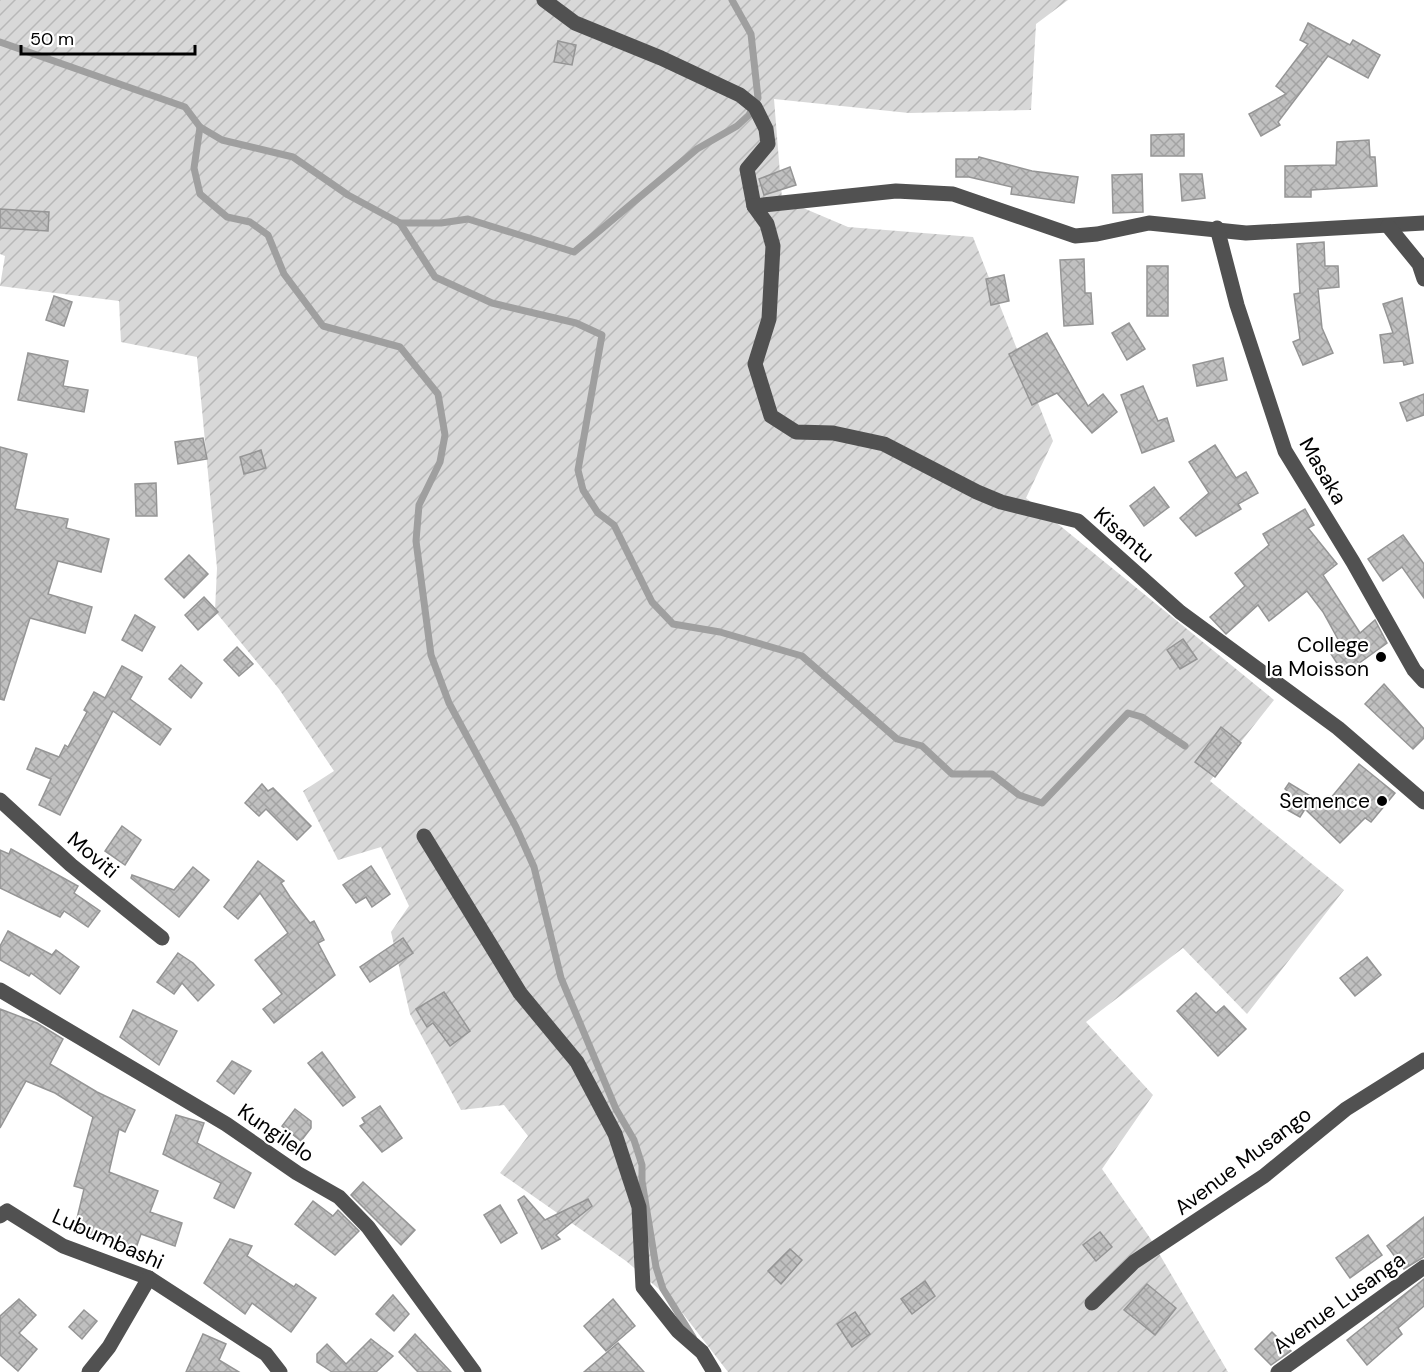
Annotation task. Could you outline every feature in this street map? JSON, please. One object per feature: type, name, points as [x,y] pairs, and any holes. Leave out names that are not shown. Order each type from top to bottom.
[{"type":"street","name":"Kisantu","points":[[544,0],[575,23],[717,83],[755,107],[765,129],[768,144],[747,169],[754,206],[767,224],[773,246],[769,319],[755,364],[771,416],[796,432],[833,433],[884,444],[1001,502],[1078,521],[1180,612],[1338,728],[1424,802]]},
{"type":"street","points":[[754,206],[896,191],[953,194],[1075,236],[1097,234],[1149,223],[1217,228],[1246,233],[1424,223]]},
{"type":"street","points":[[1388,226],[1419,264],[1424,279]]},
{"type":"street","name":"Masaka","points":[[1217,228],[1237,305],[1284,451],[1353,562],[1414,670],[1424,681]]},
{"type":"street","name":"Moviti","points":[[0,800],[71,865],[162,938]]},
{"type":"street","points":[[423,836],[520,993],[577,1062],[615,1134],[639,1208],[643,1287],[678,1331],[702,1352],[714,1372]]},
{"type":"street","name":"Kungilelo","points":[[0,990],[226,1124],[297,1173],[339,1197],[368,1227],[474,1372]]},
{"type":"street","name":"Avenue Musango","points":[[1092,1303],[1134,1262],[1264,1176],[1346,1109],[1424,1060]]},
{"type":"street","name":"Lubumbashi","points":[[2,1214],[8,1211],[63,1246],[149,1278],[266,1354],[280,1372]]},
{"type":"street","name":"Avenue Lusanga","points":[[1278,1372],[1424,1267]]},
{"type":"street","points":[[89,1372],[109,1347],[149,1278]]},
{"type":"shaded area","points":[[0,0],[1068,0],[1036,24],[1031,110],[909,113],[774,99],[782,199],[848,227],[973,237],[1053,441],[1026,498],[1274,700],[1210,781],[1344,890],[1247,1014],[1183,948],[1086,1022],[1153,1095],[1102,1169],[1150,1238],[1228,1372],[728,1372],[674,1302],[626,1261],[500,1173],[528,1136],[504,1105],[461,1110],[410,1014],[391,932],[409,906],[381,847],[338,860],[303,791],[334,771],[279,689],[215,611],[217,568],[197,357],[121,342],[119,301],[0,286],[5,256],[0,254]]},
{"type":"building","points":[[1308,23],[1350,45],[1353,40],[1380,55],[1368,78],[1328,56],[1278,122],[1280,125],[1261,136],[1249,114],[1286,94],[1276,86],[1308,44],[1300,40]]},
{"type":"building","points":[[558,41],[576,45],[572,65],[554,62]]},
{"type":"building","points":[[1184,134],[1184,156],[1151,156],[1151,135]]},
{"type":"building","points":[[1369,140],[1370,157],[1375,157],[1377,186],[1311,190],[1311,197],[1285,197],[1285,166],[1336,165],[1337,142]]},
{"type":"building","points":[[979,157],[1032,171],[1078,177],[1074,203],[1011,194],[1012,187],[969,177],[956,177],[956,159],[978,159]]},
{"type":"building","points":[[790,167],[796,185],[764,195],[759,179]]},
{"type":"building","points":[[1142,174],[1143,212],[1113,213],[1112,175]]},
{"type":"building","points":[[1180,174],[1202,174],[1205,198],[1182,201]]},
{"type":"building","points":[[0,209],[49,212],[48,231],[0,228]]},
{"type":"building","points":[[1324,242],[1325,266],[1338,266],[1339,287],[1318,289],[1322,328],[1333,353],[1303,365],[1293,342],[1300,339],[1294,294],[1300,293],[1297,244]]},
{"type":"building","points":[[1084,259],[1085,293],[1091,293],[1093,324],[1064,326],[1060,260]]},
{"type":"building","points":[[1147,266],[1168,266],[1168,316],[1147,316]]},
{"type":"building","points":[[1004,275],[1009,301],[991,305],[986,279]]},
{"type":"building","points":[[54,296],[72,302],[64,326],[46,320]]},
{"type":"building","points":[[1402,298],[1413,363],[1404,365],[1403,361],[1384,363],[1380,335],[1393,333],[1383,304]]},
{"type":"building","points":[[1129,323],[1145,349],[1127,360],[1112,333]]},
{"type":"building","points":[[1047,333],[1088,406],[1103,394],[1117,412],[1092,433],[1057,393],[1032,405],[1009,354]]},
{"type":"building","points":[[28,353],[68,361],[63,386],[88,390],[84,412],[18,400]]},
{"type":"building","points":[[1223,358],[1227,380],[1197,386],[1193,365]]},
{"type":"building","points":[[1143,386],[1158,421],[1167,418],[1174,441],[1142,453],[1121,395]]},
{"type":"building","points":[[1424,394],[1424,415],[1407,421],[1400,403]]},
{"type":"building","points":[[203,438],[207,459],[178,464],[175,442]]},
{"type":"building","points":[[1215,445],[1236,478],[1246,472],[1258,493],[1238,504],[1241,509],[1196,536],[1180,518],[1209,493],[1189,462]]},
{"type":"building","points":[[0,447],[27,454],[15,509],[68,519],[66,528],[109,539],[101,572],[58,561],[48,594],[92,607],[85,633],[30,618],[4,700],[0,699]]},
{"type":"building","points":[[261,450],[266,468],[244,474],[240,457]]},
{"type":"building","points":[[156,483],[157,516],[136,516],[135,484]]},
{"type":"building","points":[[1154,487],[1169,507],[1144,526],[1130,506]]},
{"type":"building","points":[[1305,509],[1314,525],[1308,528],[1337,564],[1323,575],[1360,633],[1375,620],[1387,643],[1344,674],[1329,651],[1340,643],[1323,612],[1307,591],[1269,621],[1258,605],[1226,634],[1210,617],[1245,586],[1235,573],[1269,545],[1263,534]]},
{"type":"building","points":[[1403,535],[1424,564],[1424,598],[1402,567],[1383,581],[1368,559]]},
{"type":"building","points":[[189,555],[208,574],[184,598],[165,579]]},
{"type":"building","points":[[204,597],[218,612],[198,630],[185,615]]},
{"type":"building","points":[[135,615],[155,627],[142,651],[122,640]]},
{"type":"building","points":[[1183,639],[1197,659],[1180,669],[1167,650]]},
{"type":"building","points":[[237,647],[253,664],[239,676],[224,660]]},
{"type":"building","points":[[181,665],[202,683],[191,698],[169,679]]},
{"type":"building","points":[[122,666],[142,677],[130,699],[171,729],[160,745],[113,711],[60,815],[39,805],[51,779],[27,769],[36,748],[59,757],[65,745],[68,747],[87,712],[84,710],[94,692],[105,698]]},
{"type":"building","points":[[1384,684],[1424,729],[1424,738],[1413,749],[1365,704]]},
{"type":"building","points":[[1221,727],[1241,743],[1215,777],[1195,762]]},
{"type":"building","points":[[1359,764],[1395,793],[1371,822],[1365,818],[1340,843],[1305,809],[1300,817],[1282,807],[1290,794],[1285,789],[1289,783],[1325,805]]},
{"type":"building","points":[[262,784],[268,791],[273,788],[311,826],[297,840],[266,809],[259,816],[245,803]]},
{"type":"building","points":[[122,826],[141,840],[125,865],[105,851]]},
{"type":"building","points":[[11,849],[78,886],[74,893],[100,911],[88,927],[64,911],[60,917],[0,888],[0,850],[9,854]]},
{"type":"building","points":[[258,861],[284,881],[281,883],[290,897],[310,923],[314,921],[324,940],[318,943],[335,975],[274,1023],[263,1009],[282,994],[255,960],[288,933],[260,893],[238,919],[224,907]]},
{"type":"building","points":[[371,866],[390,894],[372,907],[366,897],[356,903],[343,885]]},
{"type":"building","points":[[193,867],[209,880],[179,917],[131,878],[132,875],[174,890]]},
{"type":"building","points":[[8,931],[52,955],[56,950],[79,967],[60,994],[31,973],[29,976],[0,960],[0,946]]},
{"type":"building","points":[[403,938],[413,953],[370,982],[360,967]]},
{"type":"building","points":[[178,953],[193,963],[214,985],[198,1001],[182,983],[174,994],[157,982]]},
{"type":"building","points":[[1367,957],[1381,975],[1355,996],[1340,978]]},
{"type":"building","points":[[444,992],[470,1031],[450,1046],[433,1023],[427,1027],[416,1009]]},
{"type":"building","points":[[1196,993],[1216,1013],[1224,1006],[1246,1029],[1218,1056],[1177,1011]]},
{"type":"building","points":[[0,1009],[37,1023],[63,1039],[50,1064],[97,1092],[135,1110],[125,1132],[119,1129],[109,1172],[158,1191],[150,1212],[182,1223],[175,1246],[141,1234],[135,1251],[106,1239],[74,1231],[84,1189],[74,1186],[93,1117],[55,1093],[26,1081],[0,1128]]},
{"type":"building","points":[[133,1010],[177,1031],[159,1065],[120,1037]]},
{"type":"building","points":[[322,1052],[355,1097],[343,1106],[308,1063]]},
{"type":"building","points":[[232,1061],[251,1071],[234,1094],[217,1081]]},
{"type":"building","points":[[380,1106],[402,1138],[382,1152],[360,1126],[365,1123],[362,1118]]},
{"type":"building","points":[[295,1109],[311,1121],[311,1128],[301,1141],[282,1126]]},
{"type":"building","points":[[176,1115],[204,1123],[197,1143],[251,1173],[234,1208],[214,1198],[221,1183],[163,1154]]},
{"type":"building","points":[[363,1182],[415,1230],[401,1245],[351,1195]]},
{"type":"building","points":[[524,1196],[545,1220],[588,1199],[592,1206],[556,1235],[560,1239],[542,1249],[518,1200]]},
{"type":"building","points":[[313,1201],[333,1216],[338,1210],[359,1231],[335,1255],[295,1224]]},
{"type":"building","points":[[500,1205],[517,1233],[501,1243],[484,1215]]},
{"type":"building","points":[[1424,1217],[1424,1257],[1404,1269],[1387,1246]]},
{"type":"building","points":[[1100,1232],[1112,1247],[1096,1261],[1083,1245]]},
{"type":"building","points":[[1368,1235],[1382,1255],[1350,1278],[1336,1258]]},
{"type":"building","points":[[230,1239],[252,1246],[247,1256],[294,1287],[296,1284],[316,1298],[291,1332],[252,1303],[245,1314],[204,1283]]},
{"type":"building","points":[[790,1249],[802,1260],[781,1284],[768,1271]]},
{"type":"building","points":[[1424,1279],[1424,1306],[1398,1328],[1402,1334],[1367,1365],[1347,1340]]},
{"type":"building","points":[[925,1281],[935,1296],[912,1314],[901,1299]]},
{"type":"building","points":[[1147,1284],[1176,1308],[1155,1335],[1124,1310]]},
{"type":"building","points":[[393,1295],[409,1314],[394,1331],[376,1314]]},
{"type":"building","points":[[19,1299],[36,1315],[19,1333],[37,1349],[18,1371],[0,1355],[0,1316]]},
{"type":"building","points":[[613,1299],[635,1326],[606,1351],[584,1326]]},
{"type":"building","points":[[84,1310],[97,1321],[82,1339],[69,1327]]},
{"type":"building","points":[[855,1312],[870,1334],[852,1347],[837,1324]]},
{"type":"building","points":[[1272,1332],[1291,1351],[1271,1365],[1255,1349]]},
{"type":"building","points":[[203,1334],[226,1344],[219,1360],[239,1372],[186,1372]]},
{"type":"building","points":[[415,1334],[451,1372],[418,1372],[399,1352]]},
{"type":"building","points":[[371,1339],[393,1356],[376,1372],[332,1372],[317,1362],[317,1354],[327,1344],[346,1364]]},
{"type":"building","points":[[618,1343],[644,1372],[584,1372]]},
{"type":"waterway","points":[[400,223],[441,223],[468,219],[574,252],[697,149],[737,126],[749,115],[758,98],[751,34],[732,0]]},
{"type":"waterway","points":[[0,42],[185,107],[200,127],[194,168],[200,194],[227,217],[250,222],[268,235],[284,274],[323,326],[400,347],[438,394],[445,435],[440,462],[419,505],[416,541],[431,655],[449,703],[516,827],[534,867],[561,978],[616,1109],[634,1140],[642,1165],[642,1181],[656,1267],[663,1289],[693,1337]]},
{"type":"waterway","points":[[200,127],[222,140],[293,157],[348,195],[400,223],[435,277],[492,303],[576,323],[602,335],[578,470],[583,490],[598,513],[614,525],[652,602],[673,624],[720,632],[802,656],[897,739],[922,746],[952,774],[992,774],[1019,795],[1042,803],[1128,713],[1142,717],[1185,746]]},
{"type":"place","name":"College la Moisson","points":[[1381,657]]},
{"type":"place","name":"Semence","points":[[1382,801]]}]
